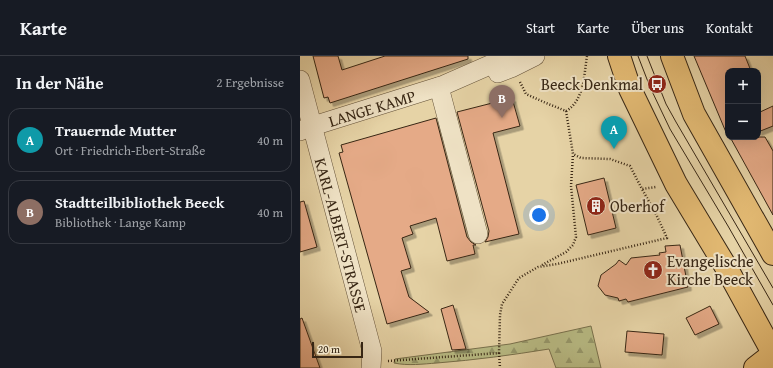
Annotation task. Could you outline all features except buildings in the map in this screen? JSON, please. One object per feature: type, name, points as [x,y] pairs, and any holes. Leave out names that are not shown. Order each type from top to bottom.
[{"type":"main road","points":[[672,56],[694,114],[773,253]]},
{"type":"main road","points":[[616,60],[676,184],[726,267],[773,354],[756,368]]},
{"type":"street","name":"LANGE KAMP","points":[[306,129],[442,86],[511,62],[532,57]]},
{"type":"street","name":"KARL-ALBERT-STRASSE","points":[[300,80],[306,129],[372,351],[371,365]]},
{"type":"street","points":[[442,86],[478,234]]},
{"type":"path","points":[[511,62],[526,94],[546,104],[566,110],[577,102],[583,84],[587,56]]},
{"type":"path","points":[[500,368],[500,315],[502,304],[519,278],[566,252],[573,245],[576,237],[571,186],[573,154],[566,110]]},
{"type":"path","points":[[538,267],[557,264],[667,238],[630,166],[610,159],[581,158],[573,154]]},
{"type":"path","points":[[642,189],[676,184]]},
{"type":"path","points":[[371,365],[500,353]]},
{"type":"green space","points":[[591,326],[601,368],[556,368],[549,349],[451,362],[416,364],[394,363],[395,359],[510,344]]},
{"type":"tram line","points":[[638,56],[650,87],[670,129],[773,305]]},
{"type":"tram line","points":[[647,56],[666,104],[773,288]]},
{"type":"place","name":"Beeck Denkmal","points":[[657,84]]},
{"type":"place","name":"Stadtteilbibliothek Beeck","points":[[502,118]]},
{"type":"place","name":"Trauernde Mutter","points":[[614,149]]},
{"type":"place","name":"Oberhof","points":[[596,206]]},
{"type":"place","name":"Evangelische Kirche Beeck","points":[[653,270]]}]
